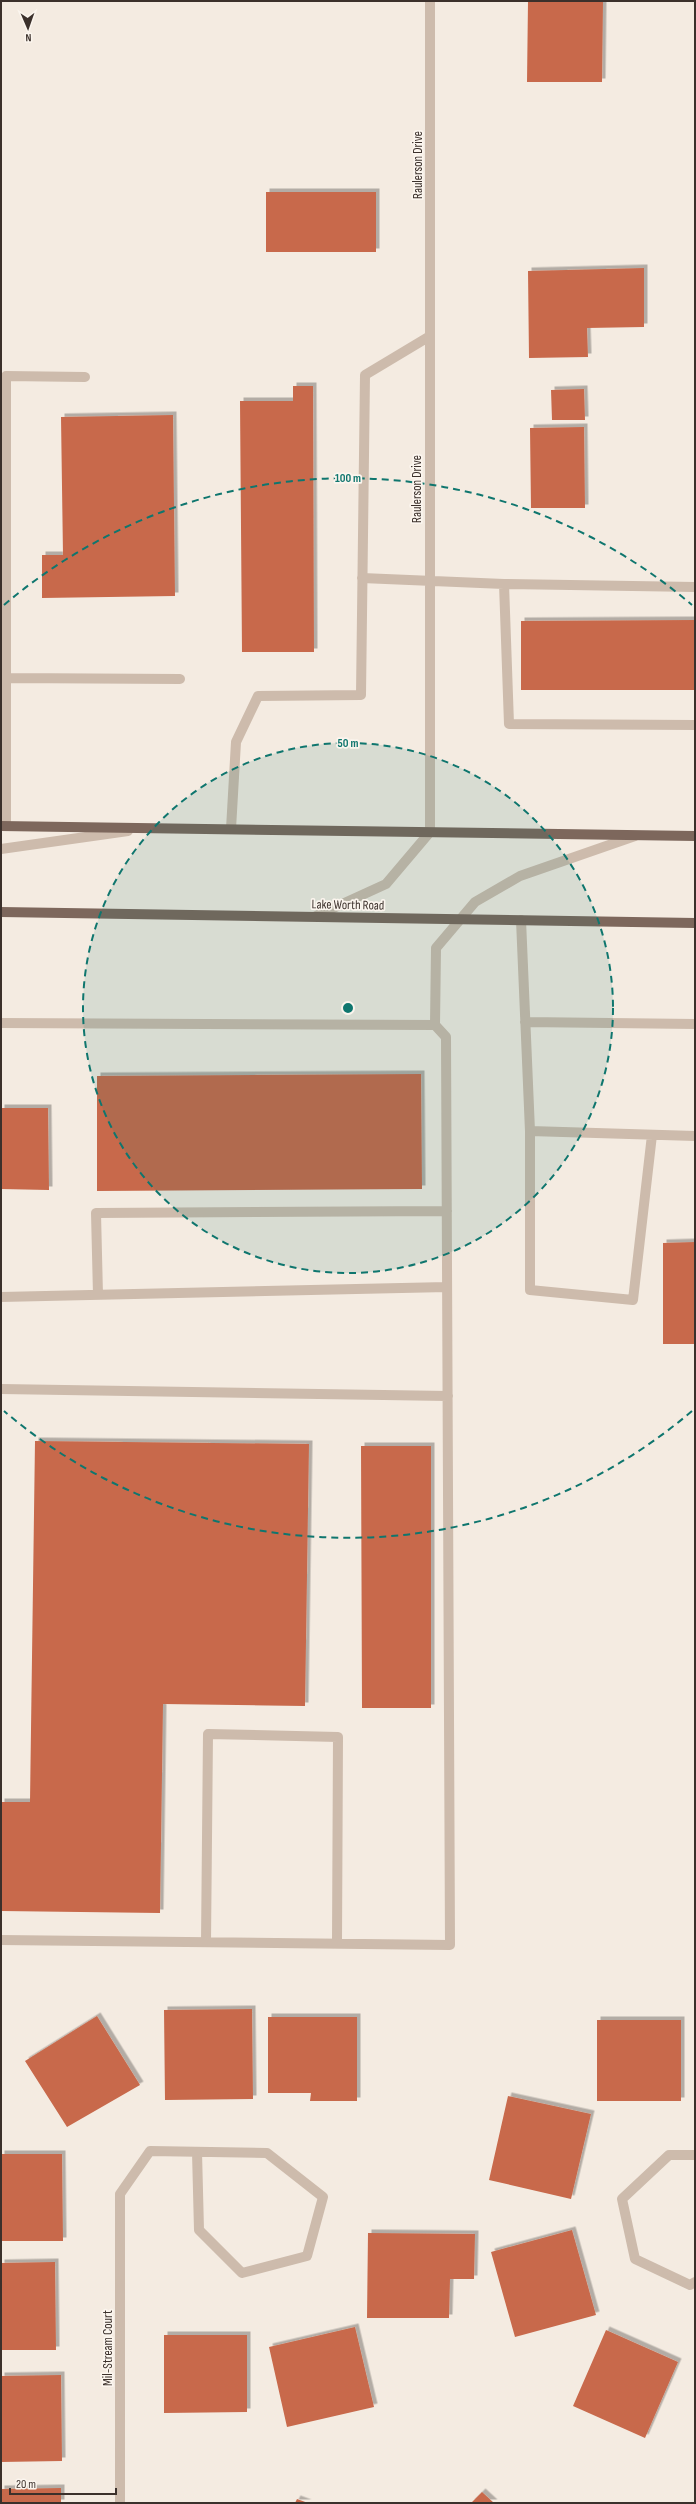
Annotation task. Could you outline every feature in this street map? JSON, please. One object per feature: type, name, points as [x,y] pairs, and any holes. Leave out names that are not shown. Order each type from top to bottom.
[{"type":"main road","points":[[4,826],[695,836]]},
{"type":"main road","name":"Lake Worth Road","points":[[1,912],[695,923]]},
{"type":"street","name":"Raulerson Drive","points":[[430,1],[430,832]]},
{"type":"street","points":[[230,829],[236,742],[258,696],[361,695],[365,375],[430,336]]},
{"type":"street","points":[[4,826],[6,678],[6,376],[85,377]]},
{"type":"street","points":[[362,578],[429,582],[695,587]]},
{"type":"street","points":[[504,584],[509,724],[695,725]]},
{"type":"street","points":[[6,678],[180,679]]},
{"type":"street","points":[[1,849],[148,828]]},
{"type":"street","points":[[316,916],[386,884],[430,832]]},
{"type":"street","points":[[435,1026],[436,948],[459,919],[475,902],[520,876],[637,835]]},
{"type":"street","points":[[521,920],[530,1131],[530,1290],[633,1300],[652,1135]]},
{"type":"street","points":[[525,1022],[695,1024]]},
{"type":"street","points":[[1,1023],[435,1026],[446,1037],[450,1945],[1,1940]]},
{"type":"street","points":[[530,1131],[695,1136]]},
{"type":"street","points":[[98,1295],[96,1213],[447,1211]]},
{"type":"street","points":[[1,1297],[447,1287]]},
{"type":"street","points":[[1,1389],[448,1396]]},
{"type":"street","points":[[206,1942],[208,1734],[338,1737],[337,1943]]},
{"type":"street","name":"Mil-Stream Court","points":[[120,2503],[120,2194],[150,2151],[197,2152]]},
{"type":"street","points":[[197,2152],[267,2153],[323,2197],[307,2256],[242,2273],[199,2230],[197,2152]]},
{"type":"street","points":[[695,2155],[669,2155],[622,2199],[635,2259],[690,2285],[695,2282]]},
{"type":"building","points":[[528,1],[603,1],[602,82],[527,82]]},
{"type":"building","points":[[266,192],[376,192],[376,252],[266,252]]},
{"type":"building","points":[[644,268],[644,327],[587,328],[588,357],[529,358],[528,271]]},
{"type":"building","points":[[293,386],[313,386],[314,652],[242,652],[240,401],[293,401]]},
{"type":"building","points":[[584,389],[585,420],[552,420],[551,390]]},
{"type":"building","points":[[173,415],[175,596],[42,598],[42,555],[63,555],[61,417]]},
{"type":"building","points":[[584,427],[585,508],[531,508],[530,428]]},
{"type":"building","points":[[695,620],[695,690],[521,690],[521,621]]},
{"type":"building","points":[[421,1074],[422,1189],[97,1191],[97,1076]]},
{"type":"building","points":[[1,1108],[48,1108],[49,1190],[1,1189]]},
{"type":"building","points":[[695,1242],[695,1344],[663,1344],[663,1243]]},
{"type":"building","points":[[35,1441],[309,1444],[305,1706],[163,1704],[160,1913],[1,1911],[1,1802],[30,1802]]},
{"type":"building","points":[[361,1446],[431,1446],[431,1708],[362,1708]]},
{"type":"building","points":[[252,2009],[253,2099],[165,2100],[164,2010]]},
{"type":"building","points":[[97,2016],[140,2085],[67,2127],[25,2061]]},
{"type":"building","points":[[268,2017],[357,2017],[357,2101],[310,2101],[311,2093],[268,2093]]},
{"type":"building","points":[[597,2020],[681,2020],[681,2101],[597,2101]]},
{"type":"building","points":[[508,2096],[591,2114],[571,2199],[489,2180]]},
{"type":"building","points":[[1,2154],[62,2154],[63,2241],[1,2241]]},
{"type":"building","points":[[572,2230],[596,2315],[515,2337],[491,2252]]},
{"type":"building","points":[[368,2233],[475,2234],[474,2279],[450,2279],[449,2318],[367,2318]]},
{"type":"building","points":[[55,2262],[56,2350],[1,2350],[1,2263]]},
{"type":"building","points":[[355,2327],[374,2407],[287,2427],[269,2347]]},
{"type":"building","points":[[606,2330],[678,2362],[645,2438],[573,2406]]},
{"type":"building","points":[[164,2335],[247,2335],[247,2412],[164,2413]]},
{"type":"building","points":[[61,2375],[62,2461],[1,2462],[1,2376]]},
{"type":"building","points":[[61,2488],[61,2503],[1,2503],[1,2489]]},
{"type":"building","points":[[482,2492],[494,2503],[471,2503]]},
{"type":"building","points":[[297,2499],[308,2503],[295,2503]]}]
